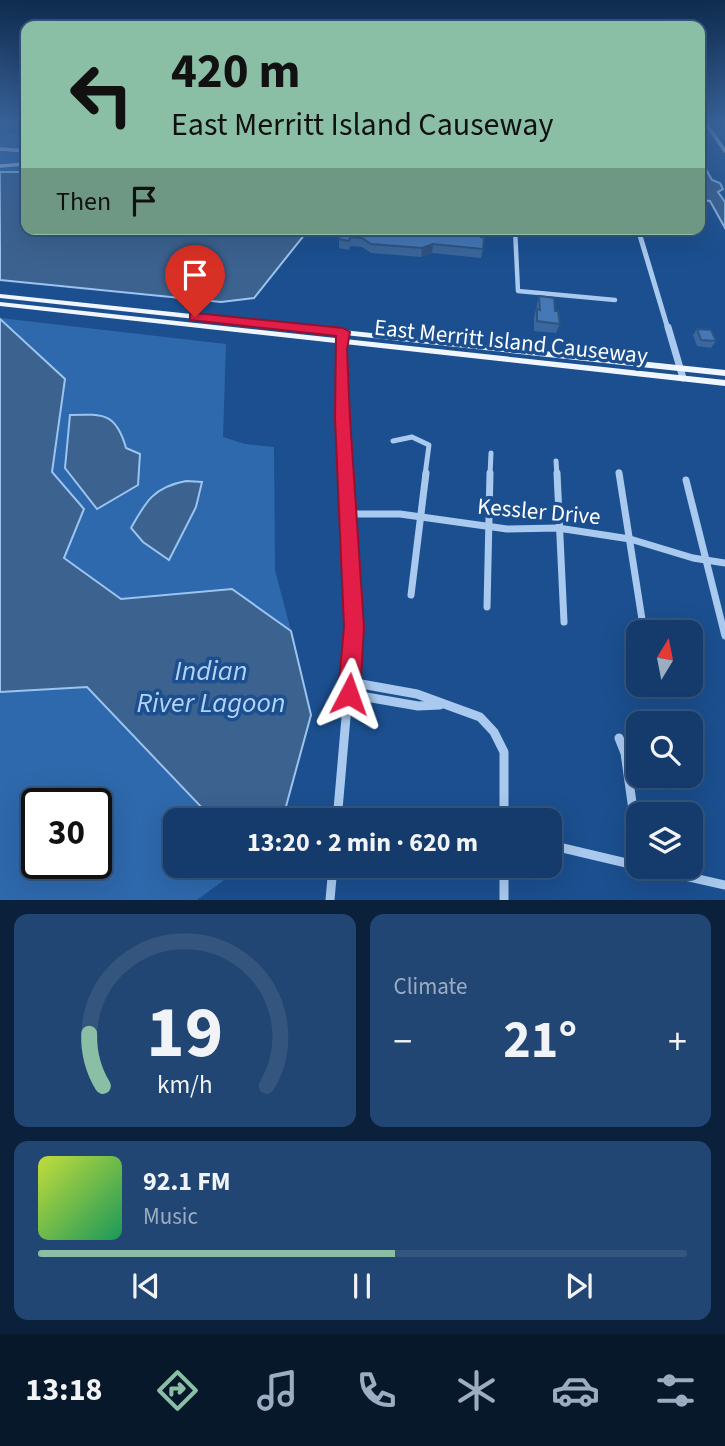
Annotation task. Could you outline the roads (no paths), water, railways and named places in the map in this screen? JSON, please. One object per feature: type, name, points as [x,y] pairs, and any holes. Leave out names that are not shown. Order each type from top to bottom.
[{"type":"main road","name":"East Merritt Island Causeway","points":[[0,296],[725,383]]},
{"type":"main road","name":"East Merritt Island Causeway","points":[[0,304],[725,373]]},
{"type":"street","points":[[515,235],[516,288],[521,292],[615,300]]},
{"type":"street","points":[[640,235],[683,379]]},
{"type":"street","points":[[338,808],[354,627],[342,337]]},
{"type":"street","points":[[393,441],[405,437],[424,439],[429,445],[411,595]]},
{"type":"street","points":[[487,607],[491,453]]},
{"type":"street","points":[[556,461],[564,622]]},
{"type":"street","points":[[619,472],[642,620]]},
{"type":"street","points":[[686,480],[725,636]]},
{"type":"street","name":"Kessler Drive","points":[[348,514],[388,513],[488,527],[558,528],[630,539],[725,563]]},
{"type":"street","points":[[350,682],[417,694],[480,716],[494,732],[504,751],[504,808]]},
{"type":"street","points":[[349,694],[418,706],[445,705]]},
{"type":"street","points":[[619,738],[625,753],[632,802]]},
{"type":"street","points":[[562,848],[626,863]]},
{"type":"street","points":[[330,900],[332,878]]},
{"type":"street","points":[[504,878],[504,900]]},
{"type":"street","points":[[698,879],[725,885]]},
{"type":"water","points":[[705,168],[712,180],[720,183],[723,189],[718,192],[725,202],[725,228],[710,201],[705,200]]},
{"type":"water","points":[[0,172],[21,172],[21,235],[304,235],[254,298],[221,302],[0,280]]},
{"type":"water","name":"Indian River Lagoon","points":[[0,319],[65,379],[52,472],[84,509],[64,558],[121,599],[232,589],[291,631],[311,715],[286,808],[202,808],[87,687],[0,692]]},
{"type":"water","points":[[70,415],[107,418],[118,428],[126,448],[140,454],[138,485],[97,509],[65,468]]},
{"type":"water","points":[[186,481],[202,482],[196,507],[169,560],[143,542],[131,528],[141,510],[158,491]]}]
